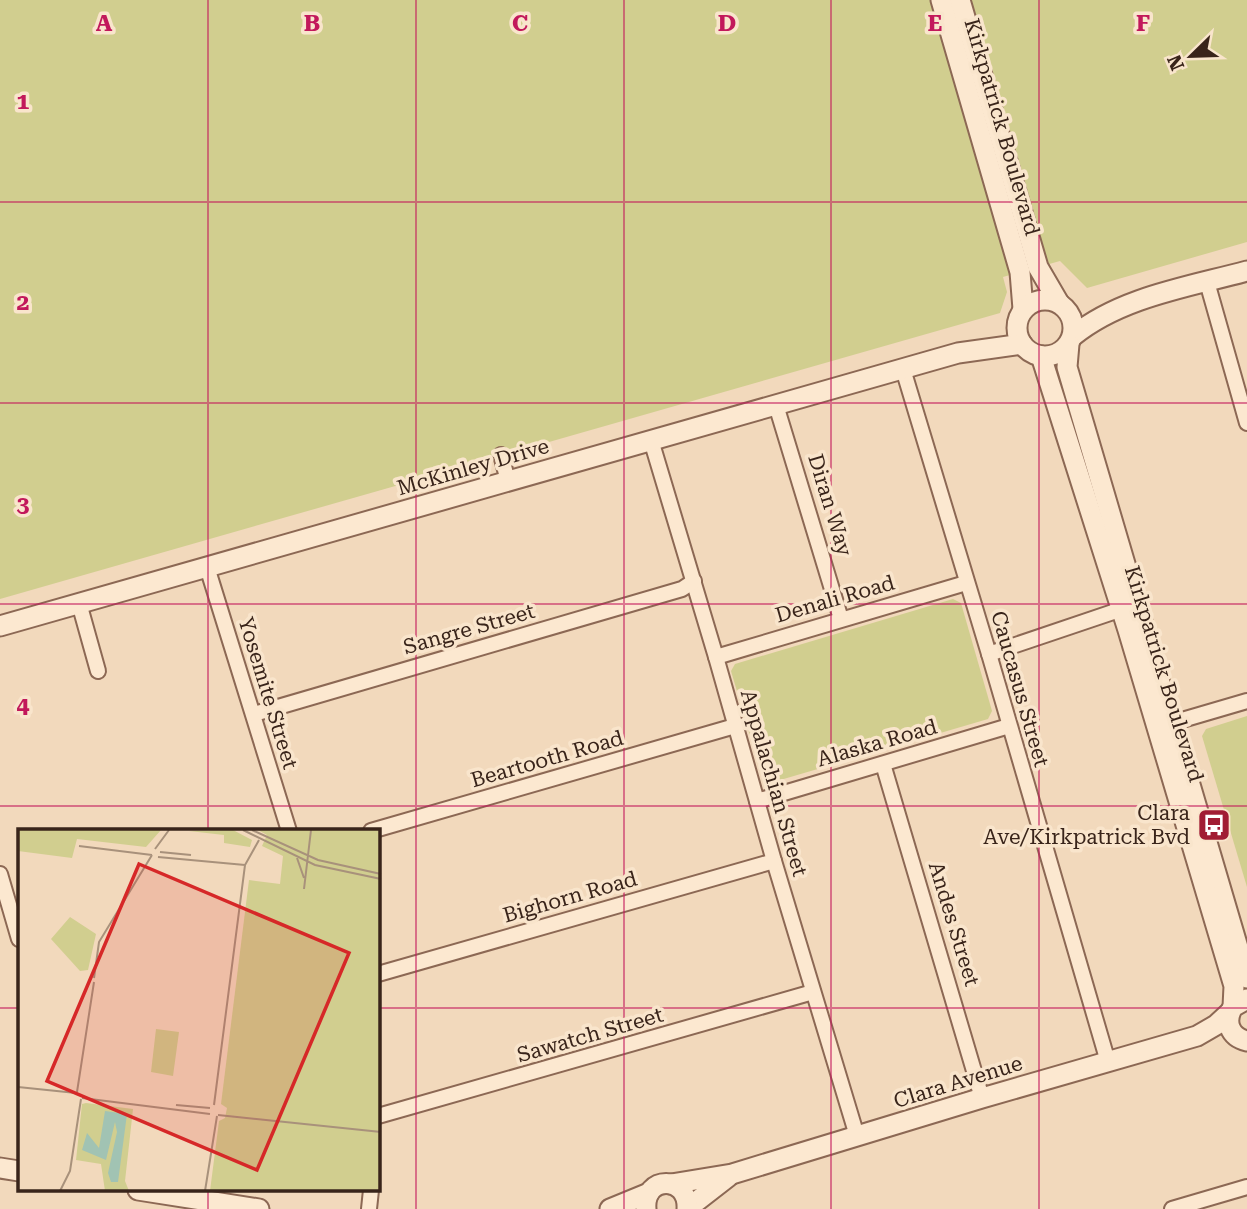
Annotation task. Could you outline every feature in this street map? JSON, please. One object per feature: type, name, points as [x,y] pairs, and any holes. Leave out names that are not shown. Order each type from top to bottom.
[{"type":"street","name":"Kirkpatrick Boulevard","points":[[941,0],[1020,272],[1021,313]]},
{"type":"street","name":"Kirkpatrick Boulevard","points":[[960,0],[1038,267],[1063,306]]},
{"type":"street","points":[[1128,304],[1063,306],[1040,300],[1021,313],[1017,327],[1022,344],[1028,351],[1041,356],[1054,355],[1098,317],[1128,304],[1247,271]]},
{"type":"street","points":[[1206,282],[1247,423]]},
{"type":"street","points":[[1063,306],[1074,326],[1071,340]]},
{"type":"street","name":"McKinley Drive","points":[[958,353],[1003,332],[1021,313]]},
{"type":"street","name":"Kirkpatrick Boulevard","points":[[1071,340],[1067,367],[1234,986],[1236,1006],[1229,1027],[1244,1041]]},
{"type":"street","name":"McKinley Drive","points":[[0,626],[958,353],[1022,344]]},
{"type":"street","name":"Kirkpatrick Boulevard","points":[[1041,356],[1122,609],[1165,725],[1247,978]]},
{"type":"street","name":"Caucasus Street","points":[[903,369],[1108,1062]]},
{"type":"street","name":"Diran Way","points":[[776,405],[841,619]]},
{"type":"street","name":"Appalachian Street","points":[[651,440],[857,1136]]},
{"type":"street","points":[[501,455],[508,481]]},
{"type":"street","name":"Yosemite Street","points":[[207,567],[288,829]]},
{"type":"street","name":"Sangre Street","points":[[254,714],[682,589],[694,581]]},
{"type":"street","name":"Denali Road","points":[[716,657],[966,583]]},
{"type":"street","points":[[79,604],[98,671]]},
{"type":"street","points":[[989,654],[1122,609]]},
{"type":"street","points":[[1165,725],[1247,701]]},
{"type":"street","name":"Beartooth Road","points":[[378,829],[735,726]]},
{"type":"street","name":"Alaska Road","points":[[757,801],[1009,726]]},
{"type":"street","name":"Andes Street","points":[[883,764],[982,1098]]},
{"type":"street","name":"Bighorn Road","points":[[380,973],[774,861]]},
{"type":"street","points":[[0,874],[18,935]]},
{"type":"street","name":"Sawatch Street","points":[[380,1115],[813,992]]},
{"type":"street","name":"Clara Avenue","points":[[647,1201],[658,1185],[732,1174],[1198,1036],[1216,1025],[1236,1006]]},
{"type":"street","name":"Clara Avenue","points":[[1198,1036],[1244,1041]]},
{"type":"street","points":[[0,1168],[18,1171]]},
{"type":"street","name":"Clara Avenue","points":[[687,1209],[732,1174]]},
{"type":"street","points":[[671,1184],[686,1195],[687,1209]]},
{"type":"street","points":[[1172,1209],[1247,1187]]},
{"type":"street","points":[[164,1192],[204,1195],[259,1209]]},
{"type":"street","points":[[610,1209],[647,1201]]},
{"type":"shaded area","points":[[0,0],[1247,0],[1247,242],[1087,288],[1060,261],[1003,277],[1007,292],[1000,313],[0,599]]},
{"type":"shaded area","points":[[953,599],[961,603],[992,711],[988,719],[770,783],[763,779],[731,671],[735,664]]},
{"type":"shaded area","points":[[1247,716],[1247,887],[1202,736],[1206,729]]},
{"type":"place","name":"Clara Ave/Kirkpatrick Bvd","points":[[1214,825]]}]
